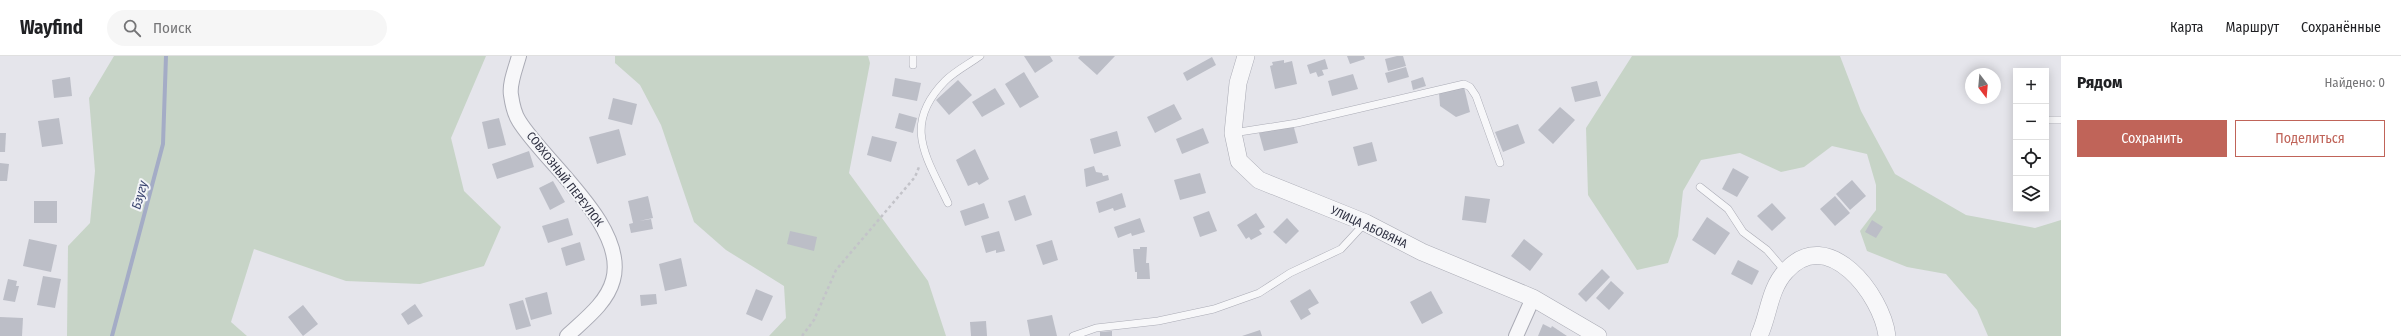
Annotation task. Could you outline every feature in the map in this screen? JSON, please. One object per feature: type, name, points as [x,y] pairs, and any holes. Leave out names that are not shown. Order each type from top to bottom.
[{"type":"street","name":"СОВХОЗНЫЙ ПЕРЕУЛОК","points":[[519,56],[511,93],[518,120],[565,176],[603,228],[615,258],[613,281],[600,304],[568,336]]},
{"type":"street","name":"УЛИЦА АБОВЯНА","points":[[1246,56],[1238,82],[1233,133],[1239,161],[1259,180],[1366,223],[1422,252],[1533,298],[1598,336]]},
{"type":"street","points":[[1759,336],[1769,305],[1786,271],[1795,263],[1814,256],[1840,262],[1855,275],[1879,306],[1888,336]]},
{"type":"street","points":[[1516,336],[1533,298]]},
{"type":"lane","points":[[912,56],[913,65]]},
{"type":"lane","points":[[948,202],[925,154],[920,138],[922,112],[945,81],[980,56]]},
{"type":"lane","points":[[1233,133],[1305,121],[1464,84],[1470,87],[1476,96],[1500,163]]},
{"type":"lane","points":[[2050,120],[2061,120]]},
{"type":"lane","points":[[1700,187],[1728,209],[1744,232],[1767,250],[1786,271]]},
{"type":"lane","points":[[1073,336],[1096,328],[1158,321],[1214,309],[1259,293],[1290,273],[1341,249],[1366,223]]},
{"type":"path","points":[[802,336],[814,320],[836,270],[915,177],[925,154]]},
{"type":"green space","points":[[114,56],[486,56],[451,138],[464,191],[501,227],[484,266],[420,284],[346,281],[254,249],[231,322],[247,336],[67,336],[68,246],[90,223],[95,171],[89,98]]},
{"type":"green space","points":[[615,56],[868,56],[870,63],[849,173],[928,281],[946,336],[769,336],[786,318],[784,286],[726,250],[694,222],[661,125],[640,85],[615,63]]},
{"type":"green space","points":[[1632,56],[1840,56],[1861,111],[1895,174],[1966,215],[2035,228],[2061,220],[2061,336],[1988,336],[1977,310],[1946,274],[1907,267],[1867,251],[1860,231],[1876,210],[1876,185],[1867,154],[1832,146],[1804,167],[1781,172],[1740,153],[1701,160],[1683,191],[1678,236],[1668,263],[1637,270],[1588,195],[1586,128]]},
{"type":"building","points":[[1024,56],[1050,56],[1053,61],[1035,73]]},
{"type":"building","points":[[1080,56],[1115,56],[1097,75],[1078,58]]},
{"type":"building","points":[[1347,56],[1364,56],[1365,59],[1350,64]]},
{"type":"building","points":[[1403,56],[1406,66],[1388,71],[1385,59]]},
{"type":"building","points":[[1212,57],[1216,65],[1187,81],[1183,73]]},
{"type":"building","points":[[1325,59],[1328,69],[1322,70],[1324,75],[1318,77],[1316,72],[1310,74],[1307,65]]},
{"type":"building","points":[[1284,60],[1284,63],[1292,61],[1297,84],[1275,89],[1270,66],[1273,65],[1272,62]]},
{"type":"building","points":[[1406,67],[1409,77],[1388,83],[1385,73]]},
{"type":"building","points":[[1024,72],[1039,97],[1020,108],[1005,84]]},
{"type":"building","points":[[1353,74],[1358,89],[1332,96],[1328,81]]},
{"type":"building","points":[[70,77],[72,96],[54,98],[52,80]]},
{"type":"building","points":[[1423,77],[1426,86],[1413,90],[1411,81]]},
{"type":"building","points":[[895,78],[921,83],[917,101],[892,96]]},
{"type":"building","points":[[958,80],[972,95],[949,115],[936,100]]},
{"type":"building","points":[[1597,81],[1601,96],[1575,102],[1571,87]]},
{"type":"building","points":[[1464,87],[1470,112],[1456,117],[1440,106],[1439,93]]},
{"type":"building","points":[[995,88],[1005,104],[982,117],[972,102]]},
{"type":"building","points":[[613,98],[637,104],[632,125],[608,119]]},
{"type":"building","points":[[1174,104],[1182,119],[1155,133],[1147,117]]},
{"type":"building","points":[[1560,107],[1575,120],[1553,144],[1538,130]]},
{"type":"building","points":[[899,113],[917,118],[913,133],[895,128]]},
{"type":"building","points":[[59,118],[63,144],[42,147],[38,121]]},
{"type":"building","points":[[499,118],[506,145],[488,149],[482,122]]},
{"type":"building","points":[[1293,124],[1298,143],[1264,151],[1259,133]]},
{"type":"building","points":[[1518,124],[1525,143],[1503,152],[1495,132]]},
{"type":"building","points":[[1203,128],[1209,143],[1182,154],[1176,139]]},
{"type":"building","points":[[619,129],[626,155],[597,164],[589,137]]},
{"type":"building","points":[[1117,131],[1121,146],[1094,154],[1090,139]]},
{"type":"building","points":[[0,133],[6,133],[5,152],[0,152]]},
{"type":"building","points":[[872,136],[897,142],[891,162],[867,155]]},
{"type":"building","points":[[1372,142],[1377,161],[1358,166],[1353,147]]},
{"type":"building","points":[[975,149],[989,179],[979,185],[977,182],[968,186],[956,160]]},
{"type":"building","points":[[529,151],[534,167],[497,179],[492,164]]},
{"type":"building","points":[[0,163],[9,164],[7,181],[0,181]]},
{"type":"building","points":[[1094,166],[1096,172],[1102,173],[1103,176],[1108,175],[1109,180],[1086,187],[1084,169]]},
{"type":"building","points":[[1733,168],[1749,177],[1737,197],[1722,189]]},
{"type":"building","points":[[1200,173],[1206,193],[1180,200],[1174,180]]},
{"type":"building","points":[[1852,180],[1866,196],[1850,210],[1836,194]]},
{"type":"building","points":[[553,181],[565,202],[550,210],[539,188]]},
{"type":"building","points":[[1122,193],[1126,207],[1114,211],[1113,208],[1099,213],[1096,202]]},
{"type":"building","points":[[1025,195],[1032,215],[1015,221],[1008,201]]},
{"type":"building","points":[[648,196],[653,218],[639,221],[651,219],[653,229],[631,233],[629,224],[633,223],[628,201]]},
{"type":"building","points":[[1465,196],[1490,199],[1486,223],[1462,220]]},
{"type":"building","points":[[1835,196],[1850,213],[1835,226],[1820,209]]},
{"type":"building","points":[[34,201],[57,201],[57,223],[34,223]]},
{"type":"building","points":[[984,203],[989,218],[965,226],[960,211]]},
{"type":"building","points":[[1772,203],[1786,218],[1772,231],[1757,216]]},
{"type":"building","points":[[1209,211],[1217,231],[1200,237],[1193,217]]},
{"type":"building","points":[[1256,213],[1265,227],[1259,230],[1262,234],[1251,240],[1249,237],[1246,239],[1237,225]]},
{"type":"building","points":[[1707,217],[1730,233],[1715,255],[1692,240]]},
{"type":"building","points":[[568,218],[573,235],[548,243],[542,226]]},
{"type":"building","points":[[1140,218],[1145,232],[1132,236],[1131,233],[1118,238],[1114,227]]},
{"type":"building","points":[[1287,218],[1299,231],[1286,244],[1273,232]]},
{"type":"building","points":[[1872,220],[1883,227],[1876,238],[1865,232]]},
{"type":"building","points":[[790,231],[817,237],[814,251],[787,244]]},
{"type":"building","points":[[999,231],[1005,251],[996,253],[996,250],[986,253],[981,236]]},
{"type":"building","points":[[29,239],[57,245],[51,272],[23,266]]},
{"type":"building","points":[[1524,239],[1543,254],[1530,271],[1511,256]]},
{"type":"building","points":[[1052,240],[1058,260],[1043,265],[1036,245]]},
{"type":"building","points":[[580,242],[585,260],[566,266],[561,248]]},
{"type":"building","points":[[1140,247],[1147,247],[1146,263],[1149,263],[1150,279],[1137,279],[1133,249],[1140,249]]},
{"type":"building","points":[[681,258],[687,286],[665,291],[659,264]]},
{"type":"building","points":[[1738,260],[1759,271],[1752,285],[1731,274]]},
{"type":"building","points":[[1602,269],[1610,277],[1586,302],[1578,294]]},
{"type":"building","points":[[43,276],[61,279],[55,308],[37,305]]},
{"type":"building","points":[[8,279],[17,281],[16,286],[19,286],[15,302],[3,300]]},
{"type":"building","points":[[1611,281],[1624,293],[1609,310],[1596,298]]},
{"type":"building","points":[[756,289],[773,296],[762,321],[746,314]]},
{"type":"building","points":[[1310,289],[1319,303],[1308,309],[1311,314],[1301,320],[1290,301]]},
{"type":"building","points":[[1431,291],[1443,313],[1422,324],[1410,302]]},
{"type":"building","points":[[547,292],[552,314],[531,320],[525,298]]},
{"type":"building","points":[[656,294],[657,304],[641,306],[640,295]]},
{"type":"building","points":[[523,300],[531,326],[516,330],[509,304]]},
{"type":"building","points":[[415,304],[423,316],[408,325],[401,314]]},
{"type":"building","points":[[303,305],[318,324],[303,336],[288,317]]},
{"type":"building","points":[[1052,315],[1057,336],[1030,336],[1027,320]]},
{"type":"building","points":[[0,317],[23,318],[22,336],[0,336]]},
{"type":"building","points":[[986,321],[987,336],[971,336],[970,322]]},
{"type":"building","points":[[1543,324],[1551,328],[1552,326],[1567,336],[1538,336]]},
{"type":"building","points":[[1260,330],[1262,336],[1242,336]]},
{"type":"building","points":[[1112,331],[1112,336],[1100,336],[1100,332]]},
{"type":"waterway","name":"Бзугу","points":[[112,336],[163,144],[166,56]]}]
